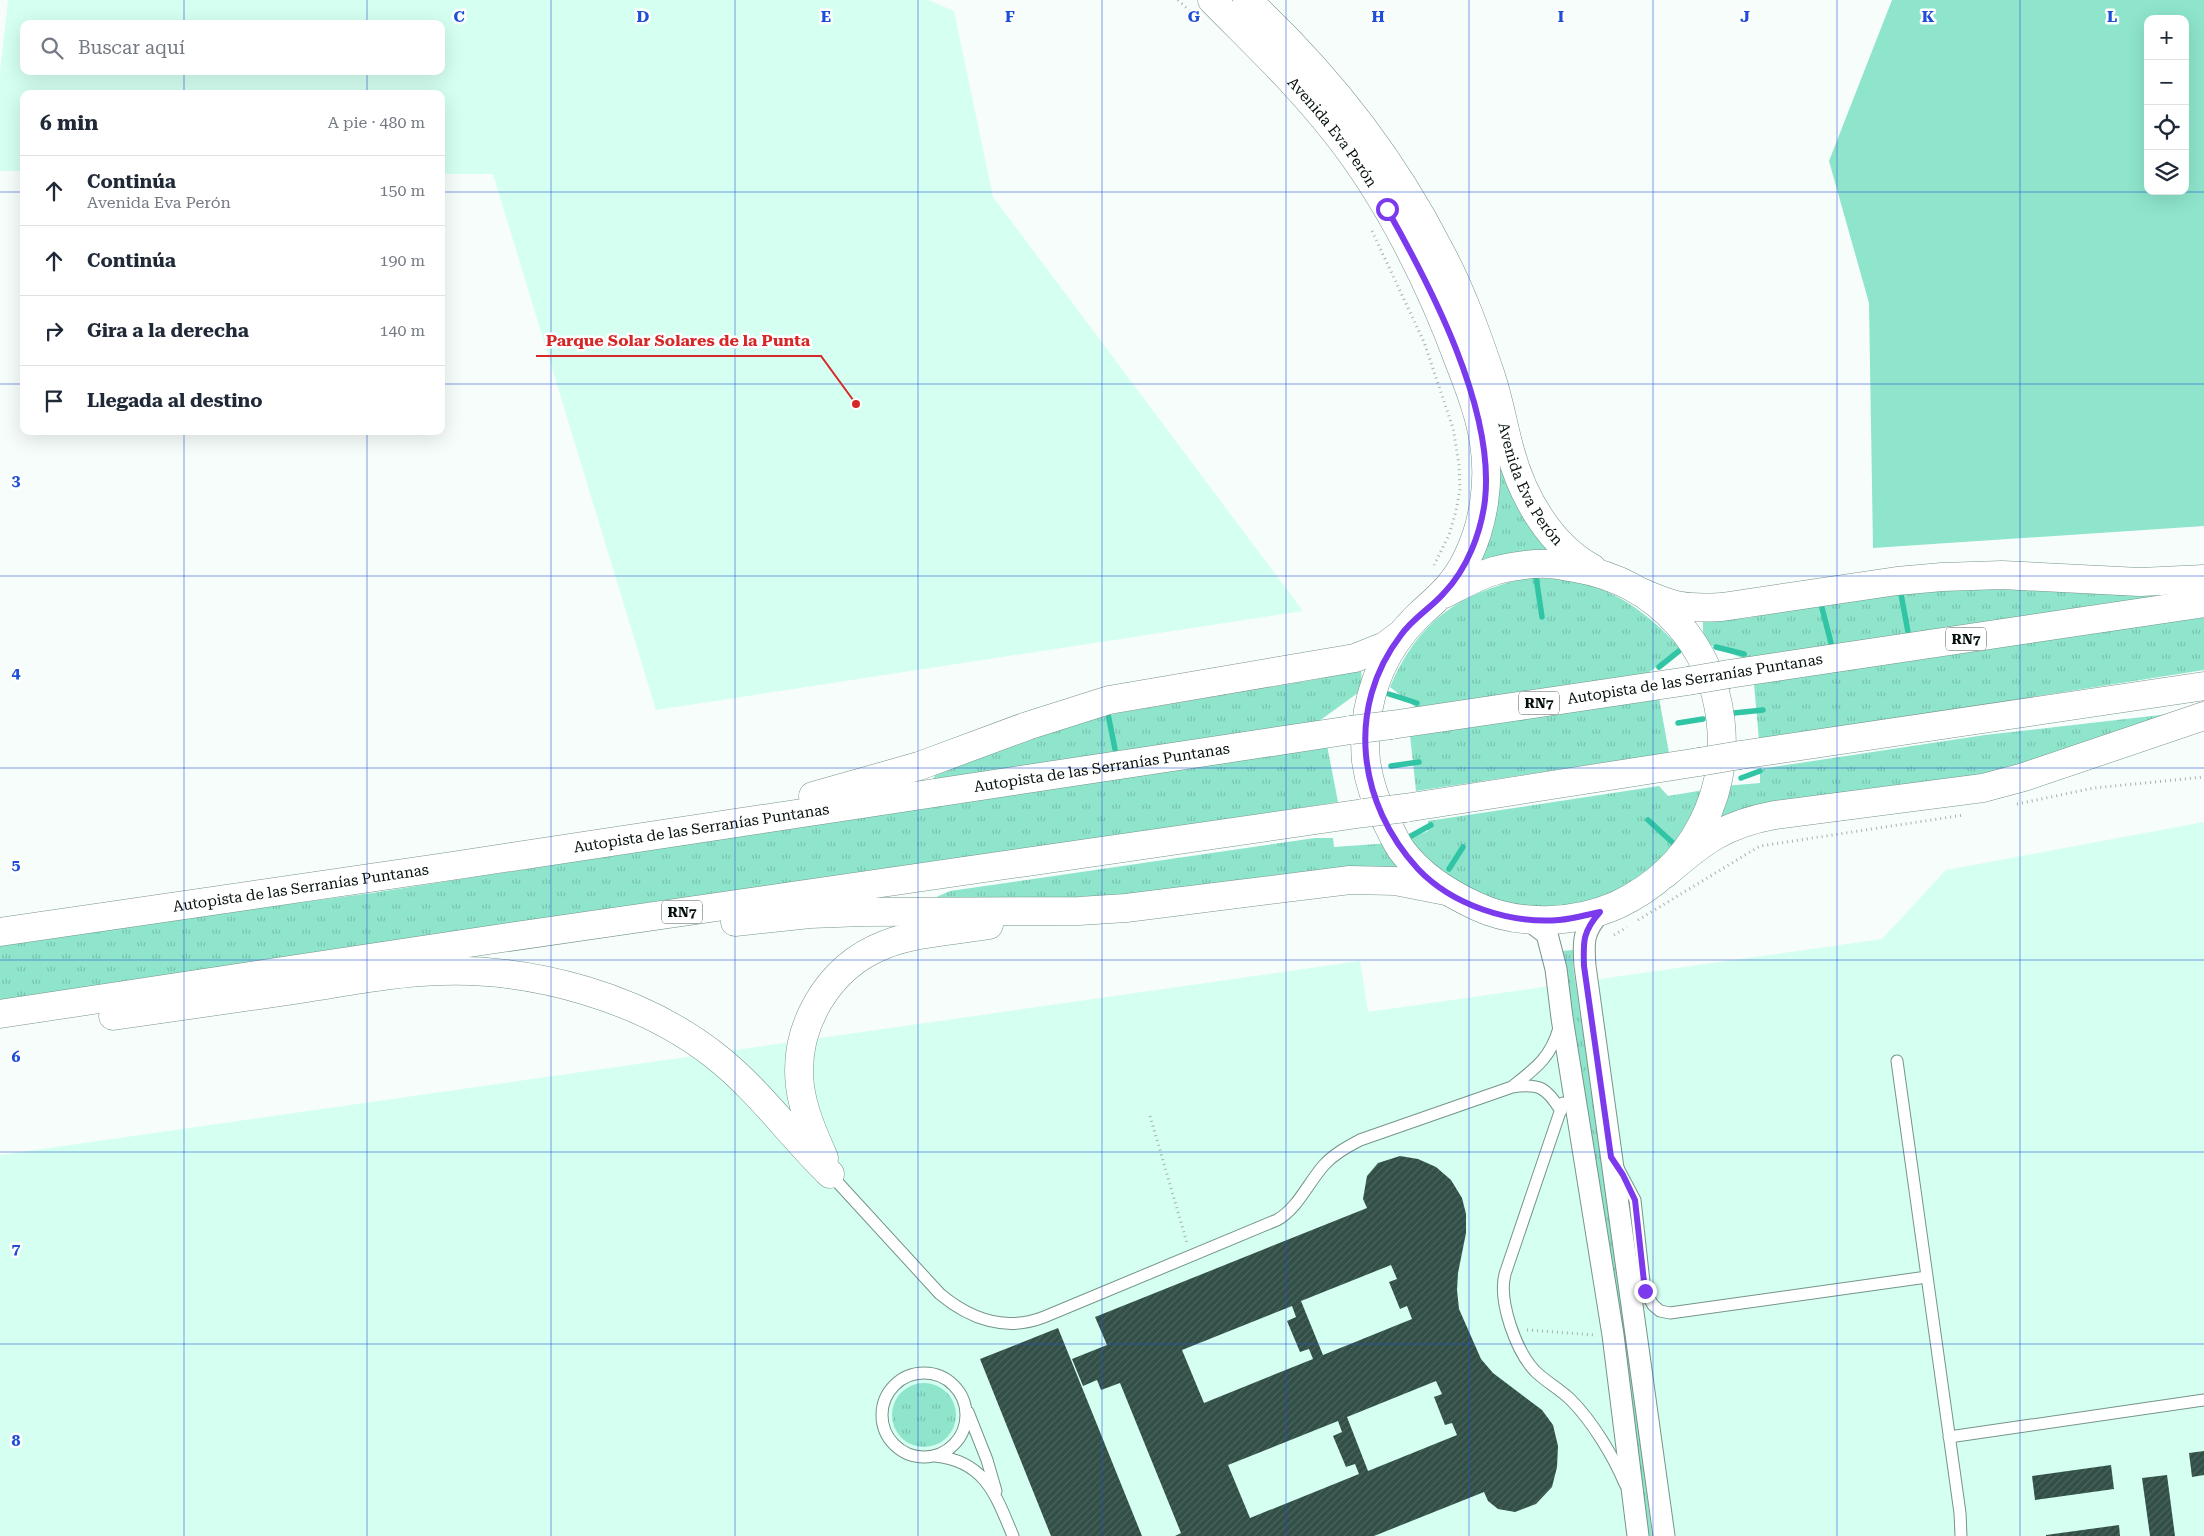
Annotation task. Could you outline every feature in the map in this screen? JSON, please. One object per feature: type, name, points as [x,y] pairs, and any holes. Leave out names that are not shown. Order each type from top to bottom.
[{"type":"main road","name":"Avenida Eva Perón","points":[[1247,0],[1314,66],[1350,108],[1394,169],[1416,205],[1452,276],[1474,328],[1498,400],[1510,452],[1528,496],[1550,532],[1563,547],[1578,561],[1600,573]]},
{"type":"main road","name":"Avenida Eva Perón","points":[[1206,9],[1306,96],[1339,136],[1387,209],[1416,261],[1452,340],[1474,400],[1484,443],[1486,472],[1484,501],[1476,536],[1460,573],[1437,582]]},
{"type":"main road","points":[[1446,892],[1422,873],[1403,852],[1375,801],[1364,743],[1370,701],[1384,660],[1401,634],[1420,614],[1437,582],[1493,571],[1547,564],[1600,573],[1672,606],[1695,608],[1784,599],[1897,581],[1942,577],[2002,575],[2140,582],[2204,579]]},
{"type":"main road","points":[[1641,592],[1676,622],[1699,653],[1719,704],[1722,726],[1723,750],[1715,796],[1695,838],[1665,874]]},
{"type":"main road","name":"Autopista de las Serranías Puntanas","points":[[0,932],[445,868],[2204,603]]},
{"type":"main road","points":[[445,868],[566,839],[770,807],[832,792],[919,766],[1027,726],[1109,700],[1338,662],[1371,652],[1401,634]]},
{"type":"main road","name":"RN7","points":[[0,1014],[482,941],[1405,808],[1740,755],[2204,686]]},
{"type":"main road","points":[[482,941],[618,934],[810,914],[1079,911],[1126,908],[1350,880],[1395,880],[1446,892],[1486,911],[1529,920],[1607,924],[1629,899],[1665,874],[1712,836],[1745,821],[1775,815],[1983,788],[2024,778],[2204,716]]},
{"type":"main road","points":[[830,1174],[811,1128],[803,1101],[799,1071],[800,1055],[807,1025],[814,1009],[834,980],[854,962],[868,953],[899,940],[1079,911]]},
{"type":"main road","points":[[0,1026],[60,1024],[426,972],[486,972],[530,977],[561,984],[606,998],[646,1015],[690,1039],[712,1054],[754,1090],[830,1174]]},
{"type":"street","points":[[1529,920],[1547,934],[1556,969],[1562,1018],[1613,1335],[1638,1536]]},
{"type":"street","points":[[1607,924],[1589,924],[1583,945],[1664,1536]]},
{"type":"lane","points":[[1512,1087],[1533,1071],[1551,1051],[1562,1018]]},
{"type":"lane","points":[[1897,1062],[1960,1513],[1961,1536]]},
{"type":"lane","points":[[1572,1075],[1505,1274],[1503,1293],[1513,1331],[1529,1362],[1535,1371],[1571,1400],[1588,1421],[1614,1462],[1635,1508]]},
{"type":"lane","points":[[830,1174],[940,1294],[961,1309],[987,1321],[1011,1324],[1033,1321],[1284,1216],[1324,1166],[1346,1147],[1360,1140],[1512,1087],[1526,1085],[1541,1088],[1552,1096],[1561,1111]]},
{"type":"lane","points":[[1611,1157],[1623,1175],[1635,1200],[1645,1291],[1653,1305],[1660,1311],[1670,1314],[1927,1277]]},
{"type":"lane","points":[[998,1500],[982,1476],[970,1466],[949,1458],[908,1453],[898,1447],[889,1437],[884,1426],[882,1413],[885,1400],[892,1388],[902,1379],[915,1374],[928,1373],[941,1376],[953,1384],[961,1394],[990,1466],[998,1500],[1013,1536]]},
{"type":"lane","points":[[1949,1437],[2204,1400]]},
{"type":"lane","points":[[933,1456],[945,1451],[959,1438],[966,1420],[966,1407]]},
{"type":"path","points":[[1178,0],[1206,9]]},
{"type":"path","points":[[1372,230],[1424,342],[1453,428],[1460,465],[1460,489],[1456,512],[1437,582]]},
{"type":"path","points":[[2017,804],[2094,788],[2204,777]]},
{"type":"path","points":[[1607,924],[1760,846],[1968,814]]},
{"type":"path","points":[[1150,1116],[1191,1256]]},
{"type":"path","points":[[1524,1330],[1596,1335]]},
{"type":"shaded area","points":[[8,0],[928,0],[954,11],[993,197],[1303,611],[656,710],[493,174],[445,174],[445,90],[20,90],[20,171],[0,171],[0,73]]},
{"type":"shaded area","points":[[2204,822],[2204,1536],[0,1536],[0,1155],[1360,961],[1368,1012],[1882,939],[1946,870]]},
{"type":"green space","points":[[1218,0],[1226,0],[1312,86],[1338,117],[1385,185],[1437,281],[1454,320],[1475,377],[1499,460],[1512,495],[1530,527],[1559,560],[1481,571],[1459,580],[1476,544],[1484,518],[1489,479],[1485,437],[1474,396],[1460,356],[1418,262],[1390,208],[1358,157],[1298,80]]},
{"type":"green space","points":[[1892,0],[2204,0],[2204,526],[1873,548],[1869,303],[1829,161]]},
{"type":"green space","points":[[1529,578],[1575,582],[1595,587],[1613,595],[1631,604],[1664,631],[1680,648],[1646,675],[1415,716],[1414,706],[1390,687],[1401,664],[1428,627],[1462,601],[1504,584]]},
{"type":"green space","points":[[1980,587],[2175,592],[2178,597],[1742,658],[1708,644],[1703,632],[1703,621],[1748,618],[1846,598]]},
{"type":"green space","points":[[2204,617],[2204,670],[1759,740],[1754,684]]},
{"type":"green space","points":[[1361,666],[1362,690],[1319,721],[1316,733],[932,782],[937,770],[1042,732],[1118,713],[1313,680],[1349,672]]},
{"type":"green space","points":[[1659,698],[1669,753],[1416,791],[1410,735]]},
{"type":"green space","points":[[2169,714],[2026,771],[1712,823],[1724,786],[1760,783],[1760,769],[1985,735]]},
{"type":"green space","points":[[1327,745],[1338,802],[971,858],[335,949],[0,1003],[0,943],[372,893]]},
{"type":"green space","points":[[1659,786],[1668,796],[1704,790],[1689,823],[1668,851],[1643,874],[1615,891],[1583,902],[1550,907],[1515,904],[1480,894],[1451,878],[1409,839],[1428,831],[1428,821]]},
{"type":"green space","points":[[1315,838],[1333,838],[1334,847],[1391,843],[1420,876],[1149,901],[925,902],[950,891]]},
{"type":"green space","points":[[1573,950],[1573,966],[1626,1324],[1619,1324],[1561,951]]},
{"type":"green space","points":[[1628,1340],[1652,1536],[1646,1536],[1622,1341]]},
{"type":"green space","points":[[918,1383],[930,1383],[947,1392],[954,1403],[956,1415],[954,1427],[947,1438],[930,1447],[918,1447],[906,1442],[897,1433],[892,1421],[892,1409],[897,1397],[906,1388]]},
{"type":"building","points":[[1400,1156],[1418,1159],[1436,1167],[1451,1180],[1462,1198],[1466,1214],[1466,1233],[1458,1273],[1459,1309],[1481,1359],[1493,1373],[1542,1410],[1553,1425],[1558,1446],[1557,1467],[1552,1487],[1536,1504],[1515,1512],[1498,1509],[1488,1501],[1484,1492],[1374,1536],[1175,1536],[1181,1533],[1120,1383],[1101,1390],[1097,1380],[1083,1386],[1072,1359],[1107,1345],[1095,1317],[1367,1208],[1363,1199],[1367,1176],[1378,1163]],"holes":[[[1391,1265],[1397,1279],[1389,1282],[1400,1309],[1407,1306],[1412,1319],[1323,1355],[1301,1301]],[[1292,1306],[1296,1317],[1287,1321],[1300,1352],[1309,1349],[1313,1359],[1204,1403],[1182,1350]],[[1436,1381],[1442,1394],[1434,1397],[1445,1425],[1452,1423],[1457,1435],[1368,1471],[1347,1417]],[[1338,1421],[1342,1432],[1333,1436],[1346,1467],[1355,1464],[1359,1474],[1250,1518],[1228,1465]]]},
{"type":"building","points":[[1058,1328],[1142,1536],[1051,1536],[980,1359]]},
{"type":"building","points":[[2204,1451],[2204,1475],[2192,1477],[2189,1453]]},
{"type":"building","points":[[2111,1465],[2114,1489],[2035,1500],[2032,1476]]},
{"type":"building","points":[[2167,1475],[2175,1536],[2150,1536],[2142,1478]]},
{"type":"building","points":[[2119,1525],[2120,1536],[2046,1536],[2046,1535]]},
{"type":"waterway","points":[[1536,577],[1542,617]]},
{"type":"waterway","points":[[1901,594],[1908,632]]},
{"type":"waterway","points":[[1821,604],[1831,643]]},
{"type":"waterway","points":[[1716,647],[1744,654]]},
{"type":"waterway","points":[[1659,667],[1679,651]]},
{"type":"waterway","points":[[1389,694],[1417,703]]},
{"type":"waterway","points":[[1734,713],[1763,710]]},
{"type":"waterway","points":[[1108,714],[1115,749]]},
{"type":"waterway","points":[[1678,723],[1703,719]]},
{"type":"waterway","points":[[1391,766],[1419,762]]},
{"type":"waterway","points":[[1741,778],[1760,771]]},
{"type":"waterway","points":[[1648,820],[1673,843]]},
{"type":"waterway","points":[[1411,836],[1431,825]]},
{"type":"waterway","points":[[1449,869],[1463,847]]},
{"type":"place","name":"Parque Solar Solares de la Punta","points":[[856,404]]},
{"type":"route","points":[[1387,209],[1416,261],[1452,340],[1474,400],[1484,443],[1486,472],[1481,517],[1470,553],[1460,573],[1444,594],[1420,614],[1401,634],[1384,660],[1374,685],[1368,709],[1364,743],[1368,772],[1375,801],[1403,852],[1422,873],[1446,892],[1486,911],[1529,920],[1558,920],[1600,912],[1589,924],[1585,934],[1583,945],[1584,966],[1611,1157],[1623,1175],[1635,1200],[1645,1291]]}]
